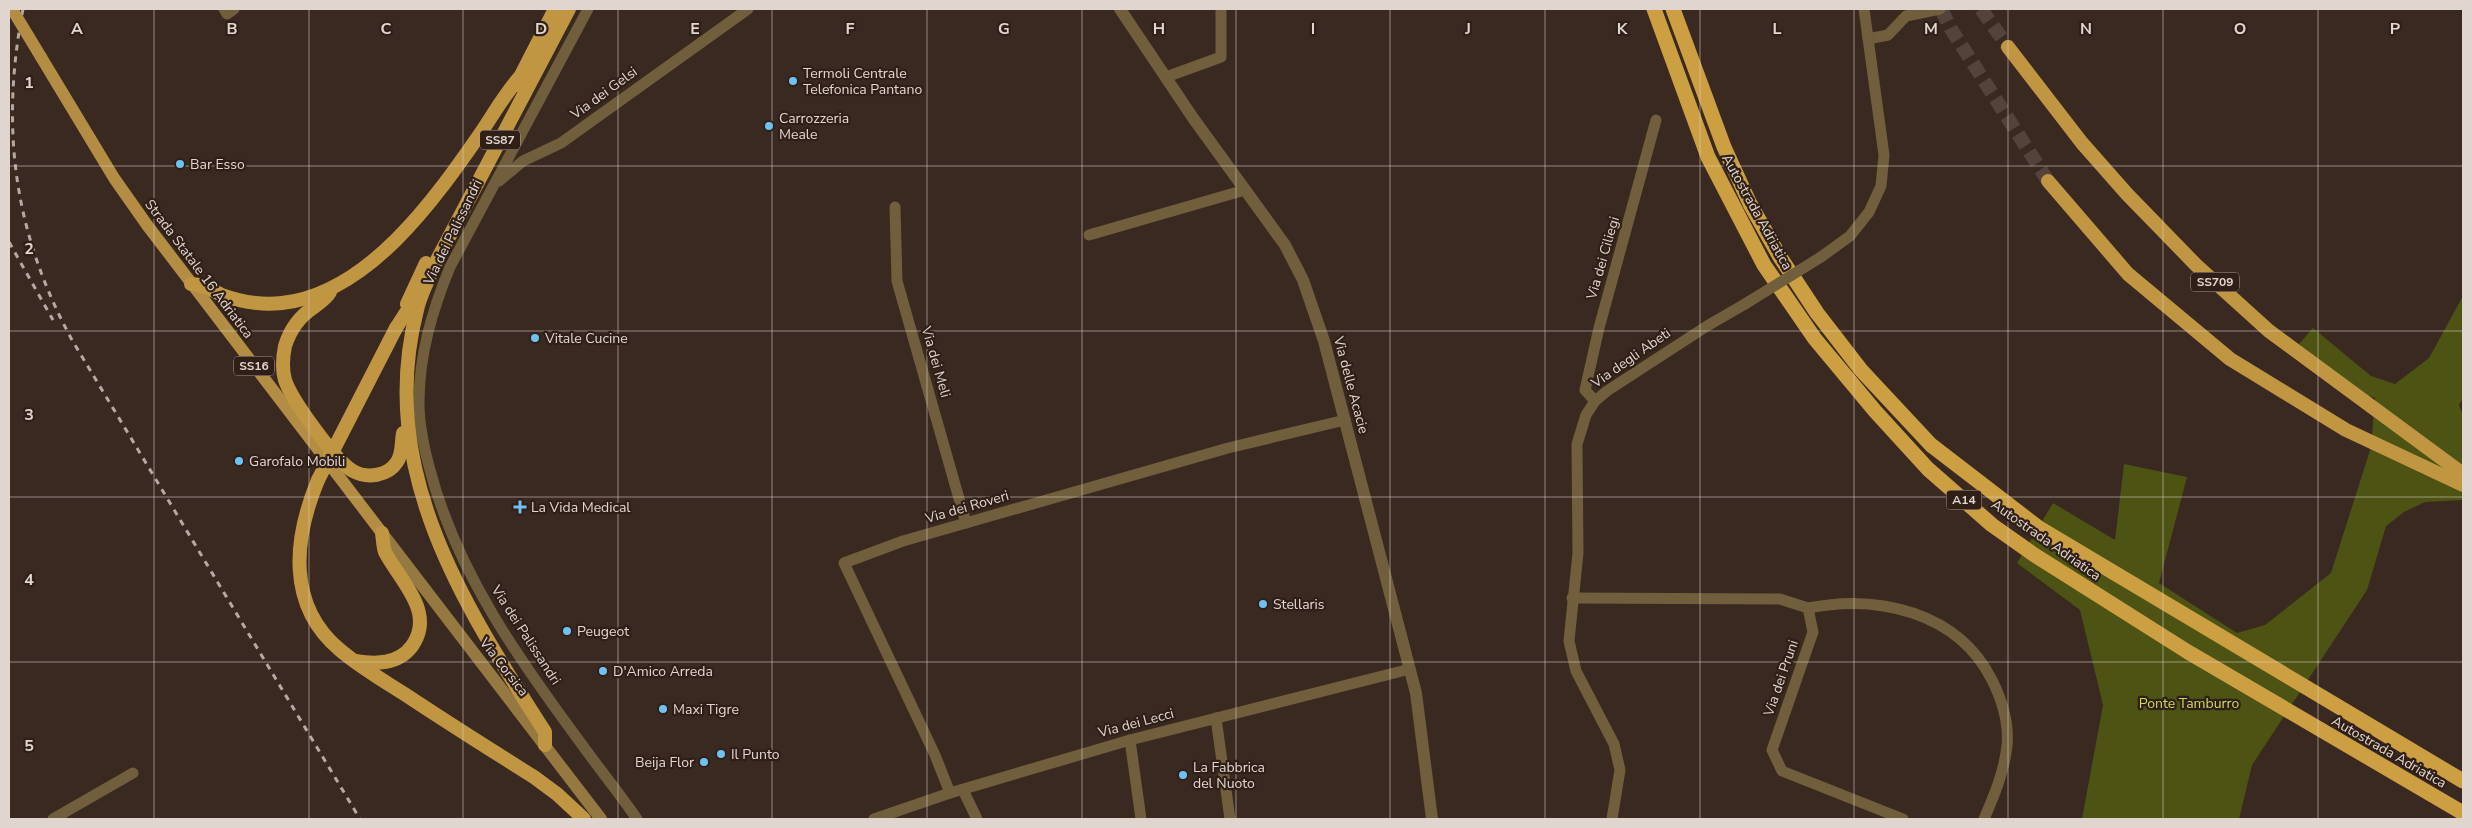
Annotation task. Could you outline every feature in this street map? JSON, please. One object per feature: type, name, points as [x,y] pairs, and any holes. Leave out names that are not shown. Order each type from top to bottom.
[{"type":"highway","name":"SS87","points":[[396,328],[424,267],[555,9]]},
{"type":"highway","name":"SS87","points":[[432,271],[569,9]]},
{"type":"highway","name":"Autostrada Adriatica","points":[[1654,9],[1708,158],[1764,265],[1815,339],[1875,411],[1928,469],[1992,525],[2033,554],[2196,657],[2463,813]]},
{"type":"highway","name":"Autostrada Adriatica","points":[[1673,9],[1724,148],[1750,204],[1780,257],[1818,313],[1861,370],[1931,445],[2039,528],[2463,781]]},
{"type":"highway","name":"SS709","points":[[2008,48],[2082,143],[2127,194],[2196,265],[2268,331],[2463,474]]},
{"type":"highway","points":[[191,284],[201,284],[235,299],[269,304],[298,300],[332,287],[374,259],[417,217],[461,162],[508,90],[519,78]]},
{"type":"highway","points":[[2048,181],[2128,274],[2230,359],[2346,430],[2463,485]]},
{"type":"highway","points":[[332,287],[327,298],[305,313],[297,322],[287,340],[284,354],[284,375],[292,397],[343,464],[360,474],[378,475],[387,471],[398,462],[406,418],[410,344],[418,307],[432,271]]},
{"type":"highway","points":[[432,271],[396,328],[318,480],[307,506],[301,536],[299,571],[302,593],[309,610],[325,635],[354,661],[534,777],[557,794],[584,819]]},
{"type":"highway","points":[[406,418],[414,465],[426,512],[444,558],[478,624],[545,732],[545,745]]},
{"type":"highway","points":[[354,661],[378,663],[392,660],[409,650],[420,624],[416,602],[405,580],[384,551],[382,533]]},
{"type":"main road","name":"Strada Statale 16 Adriatica","points":[[12,9],[114,178],[191,284],[382,533]]},
{"type":"main road","name":"Via Corsica","points":[[382,533],[601,819]]},
{"type":"street","points":[[224,9],[227,14],[234,9]]},
{"type":"street","name":"Via dei Palissandri","points":[[588,9],[450,267],[436,300],[426,337],[421,370],[419,404],[422,440],[450,534],[486,606],[582,746],[637,819]]},
{"type":"street","name":"Via dei Gelsi","points":[[482,205],[500,180],[515,166],[561,143],[748,9]]},
{"type":"street","name":"Via delle Acacie","points":[[1120,9],[1244,190],[1285,245],[1302,280],[1324,341],[1410,669],[1423,736],[1432,819]]},
{"type":"street","points":[[1166,77],[1221,57],[1221,9]]},
{"type":"street","name":"Via degli Abeti","points":[[1612,819],[1620,770],[1614,744],[1588,698],[1571,656],[1569,641],[1578,553],[1577,444],[1586,415],[1595,401],[1607,390],[1821,257],[1850,236],[1869,212],[1880,186],[1884,155],[1864,9]]},
{"type":"street","points":[[1868,39],[1888,35],[1906,16],[1940,9]]},
{"type":"street","name":"Via dei Ciliegi","points":[[1595,401],[1585,390],[1599,328],[1656,120]]},
{"type":"street","points":[[1089,235],[1244,190]]},
{"type":"street","name":"Via dei Meli","points":[[895,208],[897,281],[966,523]]},
{"type":"street","name":"Via dei Roveri","points":[[950,793],[935,755],[844,563],[903,541],[1228,448],[1345,420]]},
{"type":"street","points":[[1572,598],[1780,599],[1808,608],[1824,605],[1870,604],[1922,615],[1949,629],[1972,649],[1988,672],[2000,695],[2007,725],[2004,764],[1984,819]]},
{"type":"street","name":"Via dei Pruni","points":[[1808,608],[1812,632],[1772,750],[1782,771],[1903,819]]},
{"type":"street","name":"Via dei Lecci","points":[[874,819],[950,793],[1130,740],[1410,669]]},
{"type":"street","points":[[1216,718],[1230,819]]},
{"type":"street","points":[[1130,740],[1141,819]]},
{"type":"street","points":[[53,819],[133,773]]},
{"type":"street","points":[[963,790],[977,819]]},
{"type":"green space","name":"Ponte Tamburro","points":[[2463,296],[2463,398],[2459,405],[2463,415],[2463,500],[2425,502],[2404,512],[2386,526],[2367,590],[2252,765],[2239,819],[2082,819],[2103,705],[2080,610],[2017,563],[2053,503],[2115,540],[2124,464],[2187,477],[2159,583],[2237,633],[2265,625],[2331,573],[2371,447],[2375,398],[2351,388],[2333,377],[2299,344],[2313,328],[2371,376],[2395,384],[2429,358]]},
{"type":"tunnel","points":[[1941,9],[1951,29],[2048,181]]},
{"type":"tunnel","points":[[1981,9],[2008,47]]},
{"type":"railway","points":[[23,9],[16,53],[13,96],[13,138],[17,179],[25,220],[52,300],[72,340],[360,819]]},
{"type":"railway","points":[[9,242],[53,320]]},
{"type":"place","name":"Termoli Centrale Telefonica Pantano","points":[[793,81]]},
{"type":"place","name":"Carrozzeria Meale","points":[[769,126]]},
{"type":"place","name":"Bar Esso","points":[[180,164]]},
{"type":"place","name":"Vitale Cucine","points":[[535,338]]},
{"type":"place","name":"Garofalo Mobili","points":[[239,461]]},
{"type":"place","name":"La Vida Medical","points":[[520,507]]},
{"type":"place","name":"Stellaris","points":[[1263,604]]},
{"type":"place","name":"Peugeot","points":[[567,631]]},
{"type":"place","name":"D'Amico Arreda","points":[[603,671]]},
{"type":"place","name":"Maxi Tigre","points":[[663,709]]},
{"type":"place","name":"Il Punto","points":[[721,754]]},
{"type":"place","name":"Beija Flor","points":[[704,762]]},
{"type":"place","name":"La Fabbrica del Nuoto","points":[[1183,775]]}]
